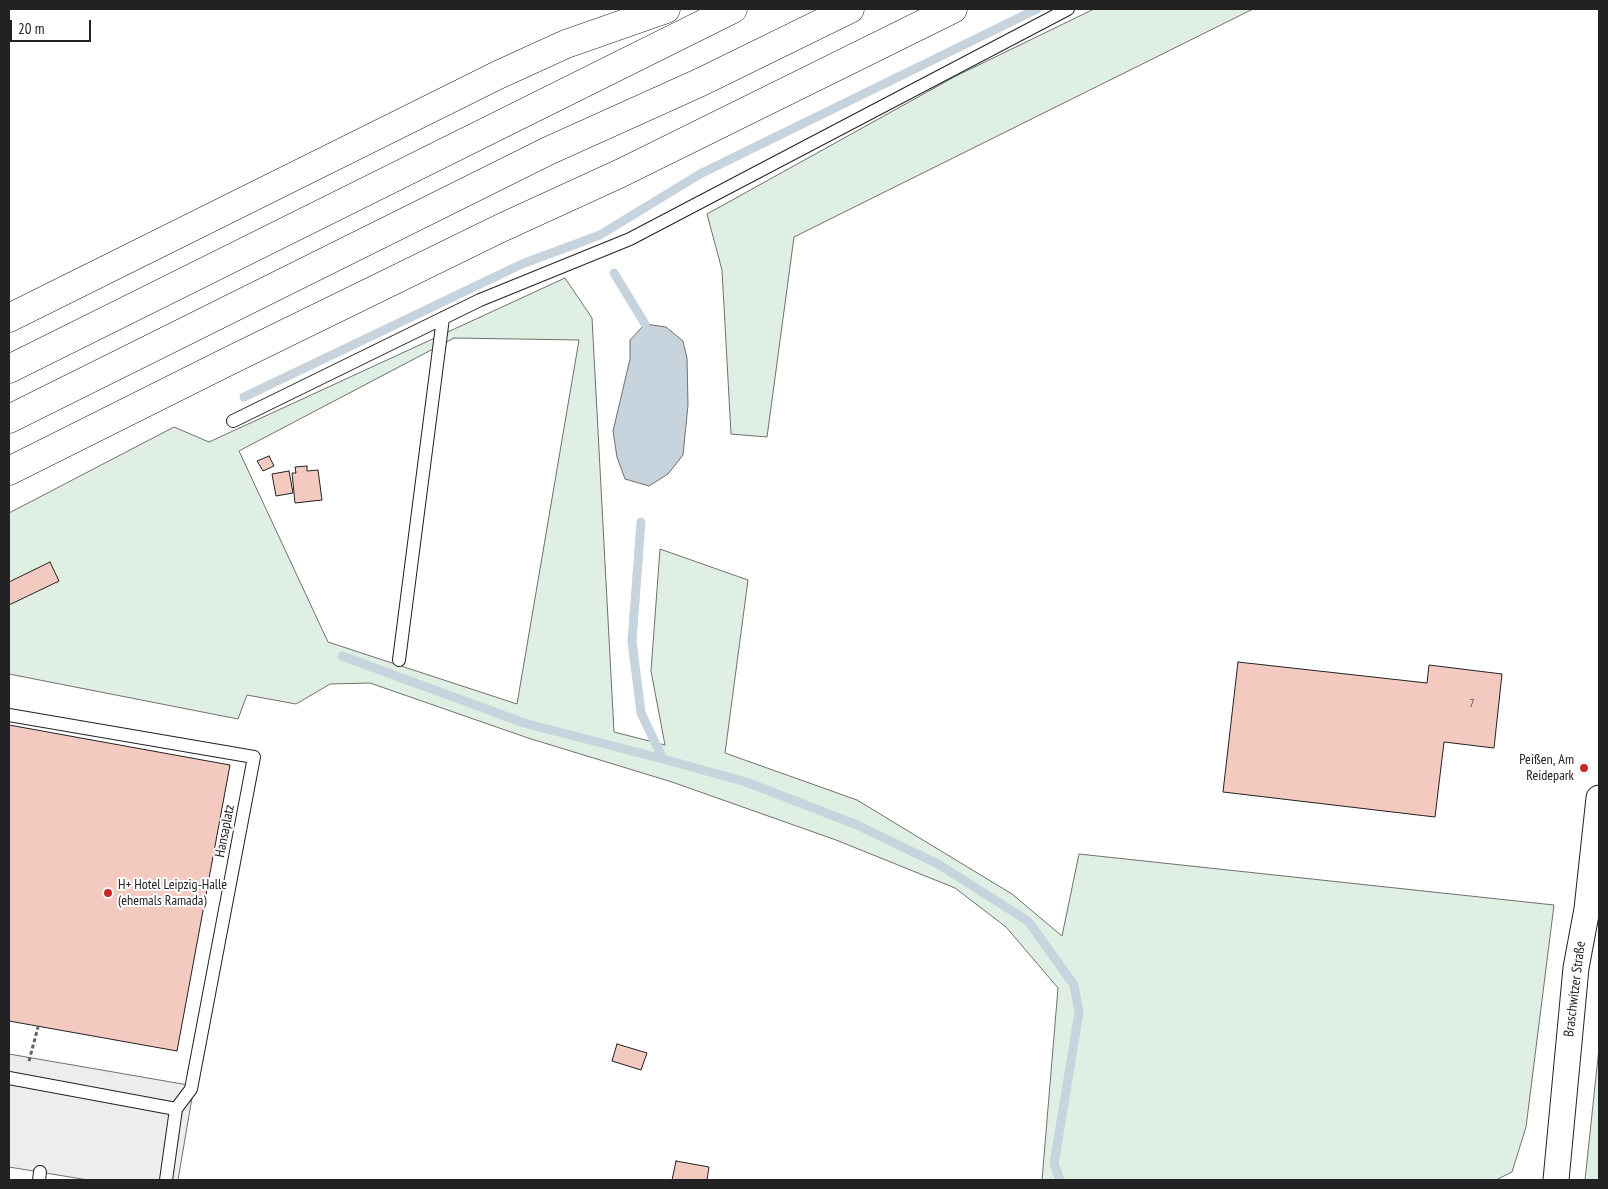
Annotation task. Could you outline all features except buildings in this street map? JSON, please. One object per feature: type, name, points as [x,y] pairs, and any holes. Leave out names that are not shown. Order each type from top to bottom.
[{"type":"highway","points":[[9,318],[498,75],[566,44],[666,9]]},
{"type":"highway","points":[[9,369],[733,9]]},
{"type":"highway","points":[[9,419],[548,151],[701,82],[850,9]]},
{"type":"highway","points":[[9,471],[229,361],[501,228],[630,168],[953,9]]},
{"type":"street","name":"Braschwitzer Straße","points":[[1556,1180],[1576,968],[1586,909],[1599,798]]},
{"type":"lane","points":[[233,421],[480,300],[630,238],[1068,9]]},
{"type":"lane","points":[[399,660],[443,318]]},
{"type":"lane","name":"Hansaplatz","points":[[9,715],[254,757],[192,1089],[176,1108]]},
{"type":"lane","points":[[9,1078],[176,1108],[166,1180]]},
{"type":"path","points":[[24,1081],[38,1027]]},
{"type":"green space","points":[[1094,9],[1253,9],[794,237],[767,437],[731,434],[722,270],[707,214],[956,76]]},
{"type":"green space","points":[[565,278],[592,318],[614,732],[665,745],[651,671],[660,549],[748,580],[725,753],[857,800],[1012,894],[1062,936],[1079,854],[1554,905],[1526,1127],[1512,1172],[1496,1180],[1042,1180],[1058,988],[1006,927],[955,888],[836,840],[672,782],[528,738],[370,683],[330,684],[296,704],[247,695],[238,719],[9,674],[9,513],[174,427],[209,442]],"holes":[[[454,338],[579,340],[517,704],[328,642],[239,451]]]},
{"type":"green space","points":[[1599,1048],[1599,1180],[1585,1180]]},
{"type":"shaded area","points":[[645,324],[666,327],[683,341],[687,358],[688,405],[683,455],[668,474],[649,486],[625,479],[617,457],[613,431],[630,359],[630,340]]},
{"type":"shaded area","points":[[9,1054],[194,1086],[178,1180],[88,1180],[9,1167]]},
{"type":"waterway","points":[[244,397],[522,264],[600,235],[700,174],[1037,9]]},
{"type":"waterway","points":[[614,273],[645,324]]},
{"type":"waterway","points":[[641,522],[632,641],[641,713],[663,759],[746,782],[855,824],[938,864],[1028,921],[1074,985],[1079,1012],[1054,1164],[1060,1180]]},
{"type":"waterway","points":[[342,656],[524,723],[663,759]]},
{"type":"place","name":"Peißen, Am Reidepark","points":[[1584,768]]},
{"type":"place","name":"H+ Hotel Leipzig-Halle (ehemals Ramada)","points":[[108,893]]}]
